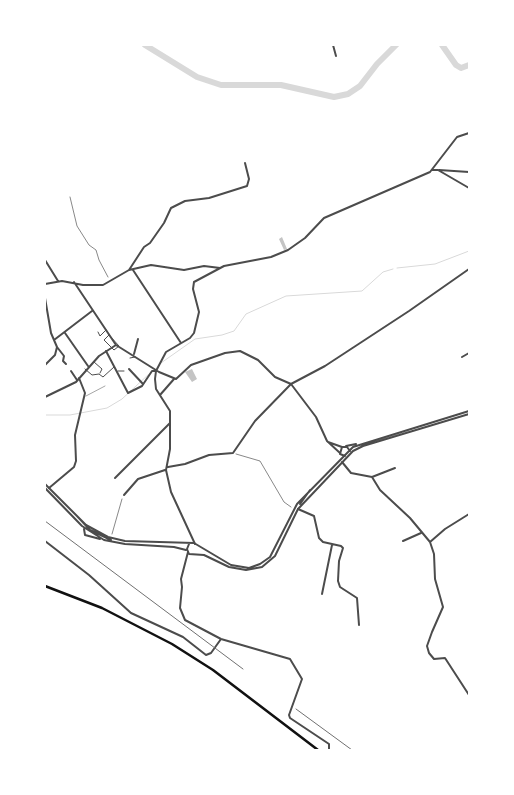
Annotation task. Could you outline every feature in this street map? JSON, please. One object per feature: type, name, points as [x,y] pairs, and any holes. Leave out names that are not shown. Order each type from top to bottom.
[{"type":"main road","points":[[45,586],[102,608],[172,644],[213,670],[318,750]]},
{"type":"street","points":[[333,45],[336,56]]},
{"type":"street","points":[[432,170],[457,137],[469,133]]},
{"type":"street","points":[[45,284],[58,281],[103,285],[129,270],[144,247],[150,243],[164,223],[171,208],[185,201],[209,198],[247,186],[249,179],[245,163]]},
{"type":"street","points":[[124,495],[138,479],[166,470],[168,467],[170,411],[156,388],[156,371],[166,352],[190,338],[196,329],[199,312],[193,289],[194,282],[220,268],[283,253],[305,238],[324,218],[372,199],[432,170],[469,172]]},
{"type":"street","points":[[438,170],[469,188]]},
{"type":"street","points":[[45,260],[58,281]]},
{"type":"street","points":[[129,270],[152,264],[184,270],[204,266],[220,268]]},
{"type":"street","points":[[168,467],[185,464],[205,456],[233,453],[256,421],[292,384],[325,366],[409,311],[469,268]]},
{"type":"street","points":[[133,270],[181,343]]},
{"type":"street","points":[[74,282],[117,345],[156,371],[174,379]]},
{"type":"street","points":[[45,298],[51,333],[57,347],[64,356],[63,361],[66,364]]},
{"type":"street","points":[[54,340],[92,311]]},
{"type":"street","points":[[98,332],[100,336],[107,330]]},
{"type":"street","points":[[65,333],[88,366]]},
{"type":"street","points":[[109,335],[104,340],[112,348]]},
{"type":"street","points":[[135,356],[133,353],[138,339]]},
{"type":"street","points":[[45,397],[78,379],[88,366],[106,351],[117,345]]},
{"type":"street","points":[[45,365],[55,355],[57,347]]},
{"type":"street","points":[[106,351],[128,393],[143,384],[152,371],[156,371]]},
{"type":"street","points":[[160,395],[174,379],[179,378],[185,369],[191,365],[225,353],[240,352],[258,360],[275,377],[292,384],[316,417],[328,442],[343,455]]},
{"type":"street","points":[[462,357],[469,353]]},
{"type":"street","points":[[130,358],[135,356]]},
{"type":"street","points":[[136,362],[139,358]]},
{"type":"street","points":[[94,361],[102,368],[99,374]]},
{"type":"street","points":[[85,370],[93,376],[99,374],[103,377],[114,367]]},
{"type":"street","points":[[129,369],[143,384]]},
{"type":"street","points":[[49,488],[74,467],[76,460],[74,435],[84,397],[83,385],[71,371]]},
{"type":"street","points":[[117,372],[124,371]]},
{"type":"street","points":[[328,442],[342,447],[363,443],[469,412]]},
{"type":"street","points":[[350,450],[469,412]]},
{"type":"street","points":[[115,478],[170,423]]},
{"type":"street","points":[[45,486],[85,528],[102,537],[118,540],[192,544],[234,567],[256,566],[272,554],[294,509],[310,490],[343,455],[363,443]]},
{"type":"street","points":[[346,446],[350,450]]},
{"type":"street","points":[[342,447],[342,461],[351,473],[372,478],[395,468]]},
{"type":"street","points":[[299,508],[355,449]]},
{"type":"street","points":[[166,470],[172,492],[183,512],[193,538],[187,552],[181,579],[180,608],[185,620],[221,639],[290,660],[302,679],[289,715],[290,718],[329,744],[329,750]]},
{"type":"street","points":[[372,478],[380,490],[410,518],[430,542],[443,607],[427,646],[428,652],[434,659],[446,658],[469,695]]},
{"type":"street","points":[[45,486],[92,529],[118,540]]},
{"type":"street","points":[[76,515],[85,528],[84,534],[88,536],[125,544],[174,547],[194,555],[204,555],[229,568],[241,570],[262,566],[275,556],[310,490]]},
{"type":"street","points":[[299,508],[314,516],[319,538],[323,542],[343,548],[339,561],[338,581],[340,587],[357,598],[359,625]]},
{"type":"street","points":[[430,542],[445,529],[469,514]]},
{"type":"street","points":[[88,536],[92,532]]},
{"type":"street","points":[[92,532],[104,540]]},
{"type":"street","points":[[403,541],[421,533]]},
{"type":"street","points":[[45,541],[90,575],[131,613],[183,637],[206,655],[211,653],[221,639]]},
{"type":"street","points":[[322,594],[332,545]]},
{"type":"street","points":[[187,558],[194,555],[198,547]]},
{"type":"lane","points":[[84,397],[105,386]]},
{"type":"path","points":[[70,198],[77,226],[89,245],[96,250],[109,281]]},
{"type":"path","points":[[233,453],[260,461],[284,502],[294,509]]},
{"type":"path","points":[[110,538],[124,495]]},
{"type":"building","points":[[282,237],[287,249],[284,250],[279,239]]},
{"type":"building","points":[[192,369],[197,379],[192,382],[185,372]]},
{"type":"waterway","points":[[145,45],[197,77],[221,85],[281,85],[334,97],[348,94],[360,86],[377,64],[396,45]]},
{"type":"waterway","points":[[442,45],[456,65],[461,68],[469,65]]},
{"type":"waterway","points":[[397,268],[435,264],[469,251]]},
{"type":"waterway","points":[[161,363],[195,339],[222,335],[234,331],[246,314],[286,296],[362,291],[383,272],[393,269]]},
{"type":"waterway","points":[[45,415],[70,415],[107,408],[122,399],[149,374]]},
{"type":"railway","points":[[45,521],[243,669]]},
{"type":"railway","points":[[296,709],[352,750]]}]
